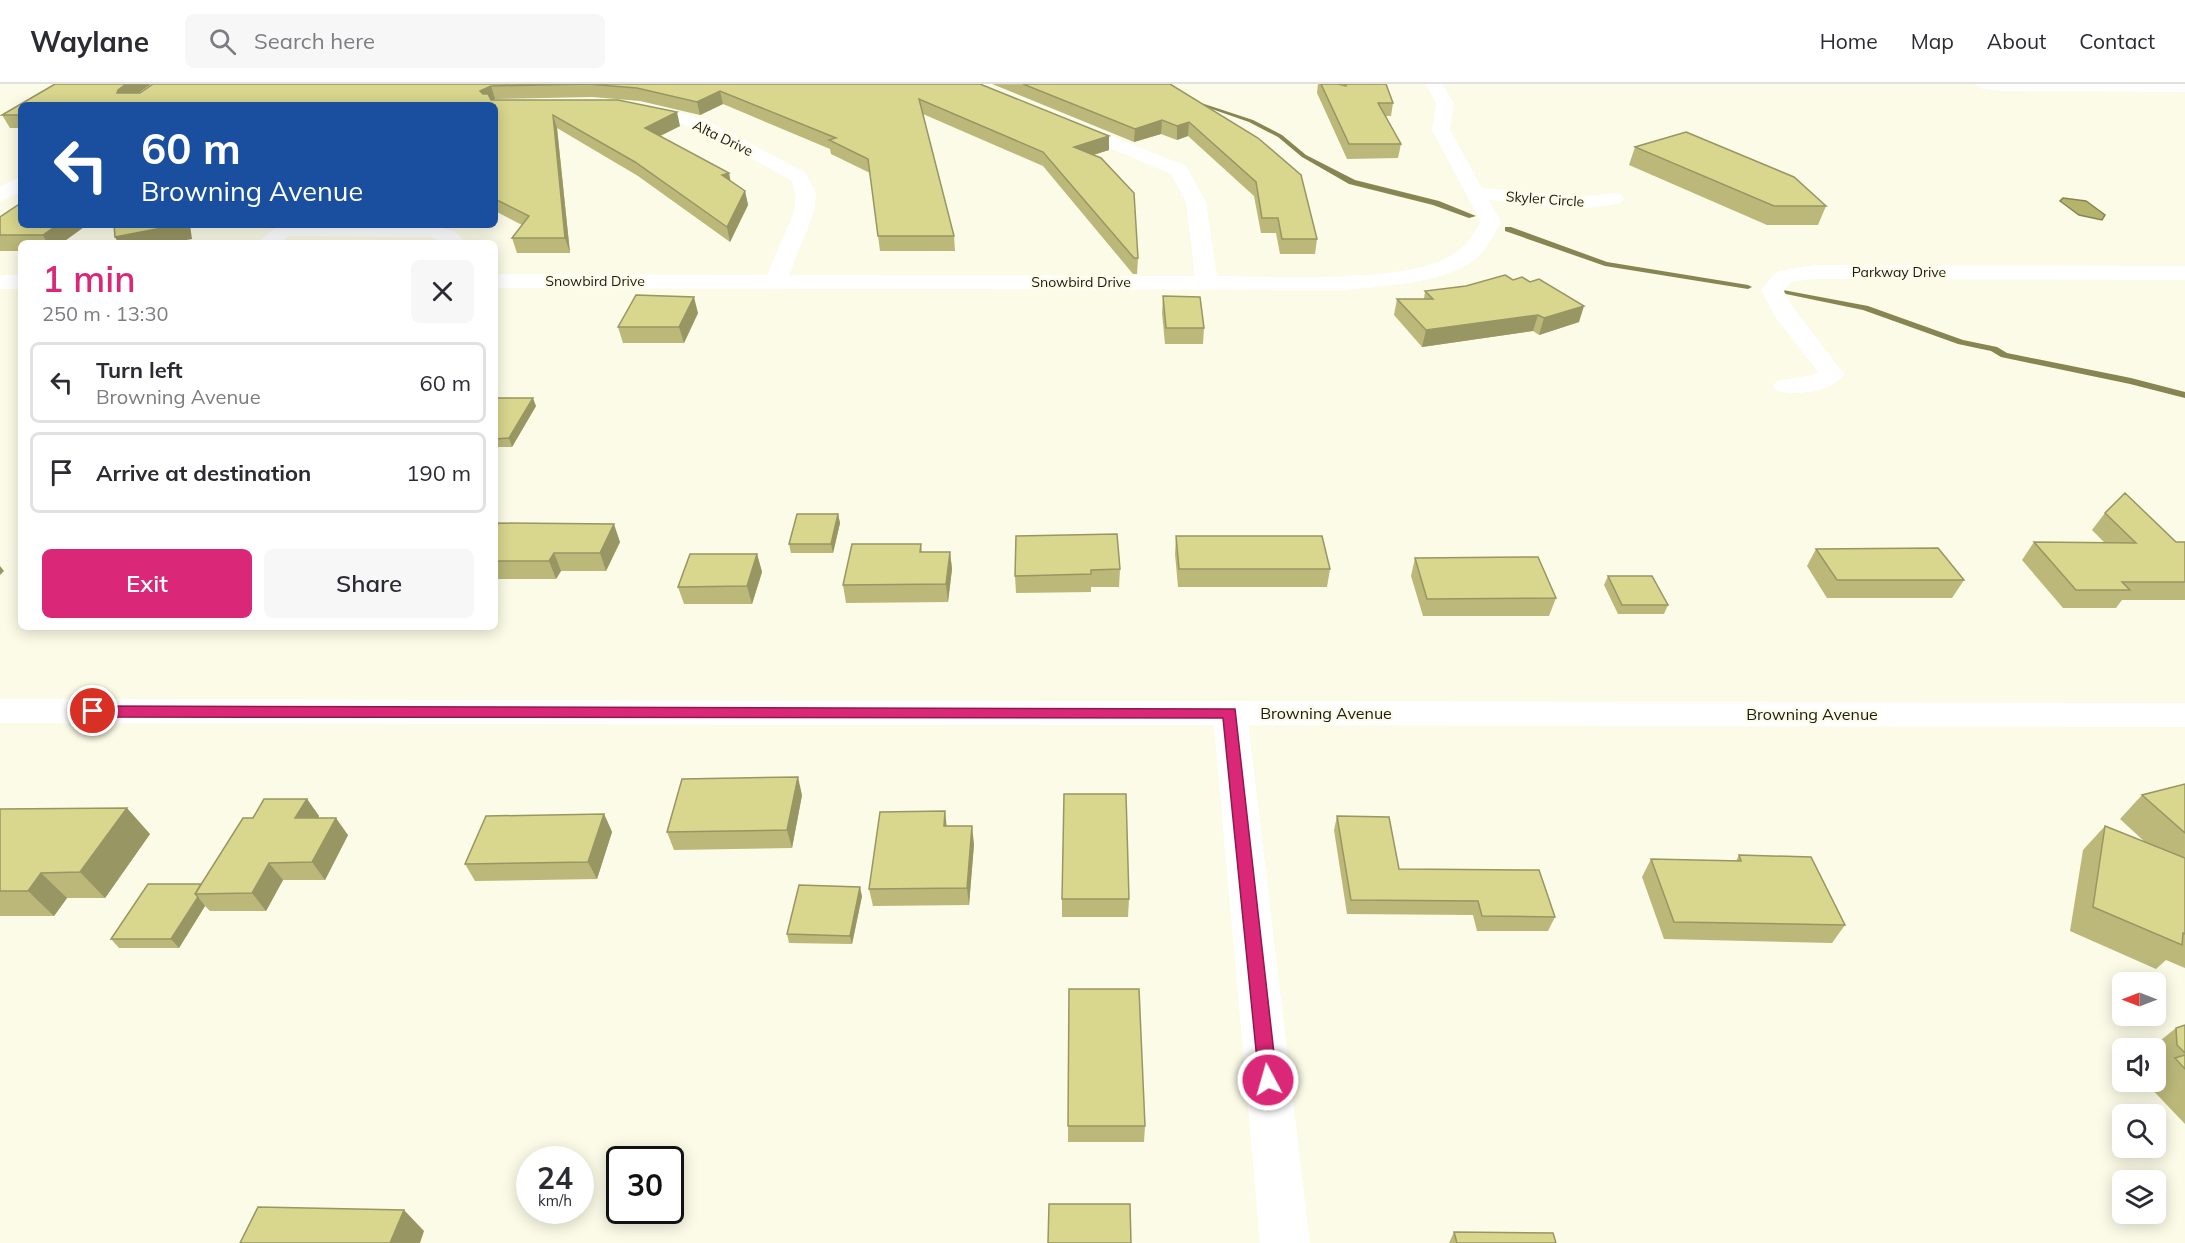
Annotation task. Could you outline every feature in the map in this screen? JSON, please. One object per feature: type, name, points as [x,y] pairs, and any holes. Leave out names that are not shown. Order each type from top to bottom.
[{"type":"street","name":"Snowbird Drive","points":[[498,281],[1346,283],[1408,277],[1457,261],[1472,250],[1491,222],[1441,130],[1445,103],[1434,84]]},
{"type":"street","points":[[1984,84],[2185,87]]},
{"type":"street","name":"Alta Drive","points":[[615,107],[667,114],[700,124],[799,177],[806,194],[804,212],[776,281]]},
{"type":"street","points":[[1045,114],[1179,170],[1196,202],[1207,282]]},
{"type":"street","points":[[0,196],[18,184]]},
{"type":"street","name":"Skyler Circle","points":[[1476,193],[1583,203],[1614,199]]},
{"type":"street","points":[[271,240],[283,230],[432,231],[449,236],[452,240]]},
{"type":"street","name":"Parkway Drive","points":[[1786,386],[1820,382],[1832,374],[1822,357],[1780,310],[1772,290],[1784,277],[1813,272],[2185,273]]},
{"type":"street","points":[[0,282],[18,282]]},
{"type":"street","name":"Browning Avenue","points":[[0,711],[2185,715]]},
{"type":"street","points":[[1230,713],[1285,1243]]},
{"type":"shaded area","points":[[2063,198],[2086,201],[2105,215],[2102,220],[2079,215],[2060,201]]},
{"type":"building","points":[[55,84],[126,84],[117,93],[140,93],[153,84],[588,84],[491,86],[480,91],[488,94],[491,100],[618,100],[677,112],[645,128],[729,173],[722,175],[745,191],[727,227],[635,162],[553,115],[565,238],[512,238],[529,216],[498,200],[498,102],[24,102]]},
{"type":"building","points":[[588,84],[980,84],[1109,136],[1074,147],[1101,158],[1134,193],[1138,258],[1134,258],[1043,152],[919,99],[954,236],[878,236],[868,159],[829,140],[836,138],[720,91],[697,102],[637,88]]},
{"type":"building","points":[[1023,84],[1170,84],[1258,138],[1301,175],[1317,239],[1282,239],[1278,218],[1262,218],[1256,182],[1189,122],[1177,126],[1162,120],[1135,129]]},
{"type":"building","points":[[1321,84],[1346,86],[1345,84],[1386,84],[1393,103],[1378,103],[1401,144],[1349,144]]},
{"type":"building","points":[[18,106],[18,115],[2,115]]},
{"type":"building","points":[[1686,132],[1794,177],[1826,206],[1774,206],[1635,147]]},
{"type":"building","points":[[18,205],[18,228],[53,228],[43,235],[0,235],[0,217]]},
{"type":"building","points":[[114,228],[162,228],[115,237]]},
{"type":"building","points":[[1505,275],[1513,280],[1522,277],[1530,282],[1539,279],[1584,306],[1544,318],[1538,315],[1426,330],[1397,299],[1433,299],[1425,291],[1466,286]]},
{"type":"building","points":[[636,295],[694,297],[679,327],[618,327]]},
{"type":"building","points":[[1163,296],[1200,297],[1204,328],[1166,328]]},
{"type":"building","points":[[498,398],[533,398],[509,438],[498,439]]},
{"type":"building","points":[[2125,493],[2176,542],[2185,542],[2185,582],[2122,582],[2130,590],[2076,590],[2034,542],[2136,543],[2105,513]]},
{"type":"building","points":[[797,514],[838,514],[831,544],[789,544]]},
{"type":"building","points":[[498,523],[614,524],[600,553],[554,553],[549,561],[498,561]]},
{"type":"building","points":[[1117,534],[1120,569],[1091,570],[1091,574],[1015,576],[1016,536]]},
{"type":"building","points":[[1176,536],[1322,536],[1330,569],[1179,569]]},
{"type":"building","points":[[852,544],[921,544],[920,552],[950,552],[946,584],[843,585]]},
{"type":"building","points":[[1938,548],[1964,580],[1837,580],[1816,549]]},
{"type":"building","points":[[690,554],[757,554],[747,586],[678,587]]},
{"type":"building","points":[[1538,557],[1556,598],[1427,599],[1415,558]]},
{"type":"building","points":[[1608,576],[1652,576],[1668,605],[1622,605]]},
{"type":"building","points":[[798,777],[787,830],[667,832],[682,779]]},
{"type":"building","points":[[2185,784],[2185,833],[2142,795]]},
{"type":"building","points":[[1064,794],[1126,794],[1129,899],[1062,899]]},
{"type":"building","points":[[264,799],[307,799],[295,818],[336,818],[312,862],[269,863],[252,893],[195,894],[243,818],[253,818]]},
{"type":"building","points":[[127,808],[80,872],[41,873],[28,891],[0,891],[0,809]]},
{"type":"building","points":[[945,811],[944,826],[972,826],[967,888],[869,889],[880,812]]},
{"type":"building","points":[[604,814],[588,862],[465,864],[486,816]]},
{"type":"building","points":[[1337,816],[1389,817],[1399,869],[1539,870],[1555,917],[1482,916],[1478,901],[1351,900]]},
{"type":"building","points":[[2105,826],[2185,858],[2185,934],[2183,933],[2182,945],[2093,907]]},
{"type":"building","points":[[1739,855],[1811,857],[1845,925],[1674,922],[1651,859],[1741,861]]},
{"type":"building","points":[[148,884],[201,884],[195,894],[198,897],[171,939],[111,939]]},
{"type":"building","points":[[799,885],[860,887],[850,936],[787,934]]},
{"type":"building","points":[[1069,989],[1139,989],[1145,1126],[1068,1126]]},
{"type":"building","points":[[2185,1025],[2185,1053],[2177,1045],[2176,1028]]},
{"type":"building","points":[[2185,1055],[2185,1069],[2175,1058]]},
{"type":"building","points":[[1049,1204],[1130,1204],[1131,1243],[1048,1243]]},
{"type":"building","points":[[258,1207],[404,1210],[390,1243],[240,1243]]},
{"type":"building","points":[[1454,1232],[1553,1233],[1556,1243],[1457,1243]]},
{"type":"waterway","points":[[1188,99],[1251,121],[1280,136],[1304,156],[1352,182],[1436,203],[1472,216]]},
{"type":"waterway","points":[[1508,229],[1605,264],[1748,287]]},
{"type":"waterway","points":[[1786,292],[1865,308],[1961,342],[1994,349],[2004,355],[2131,381],[2185,395]]},
{"type":"route","points":[[93,711],[1230,713],[1268,1080]]}]
